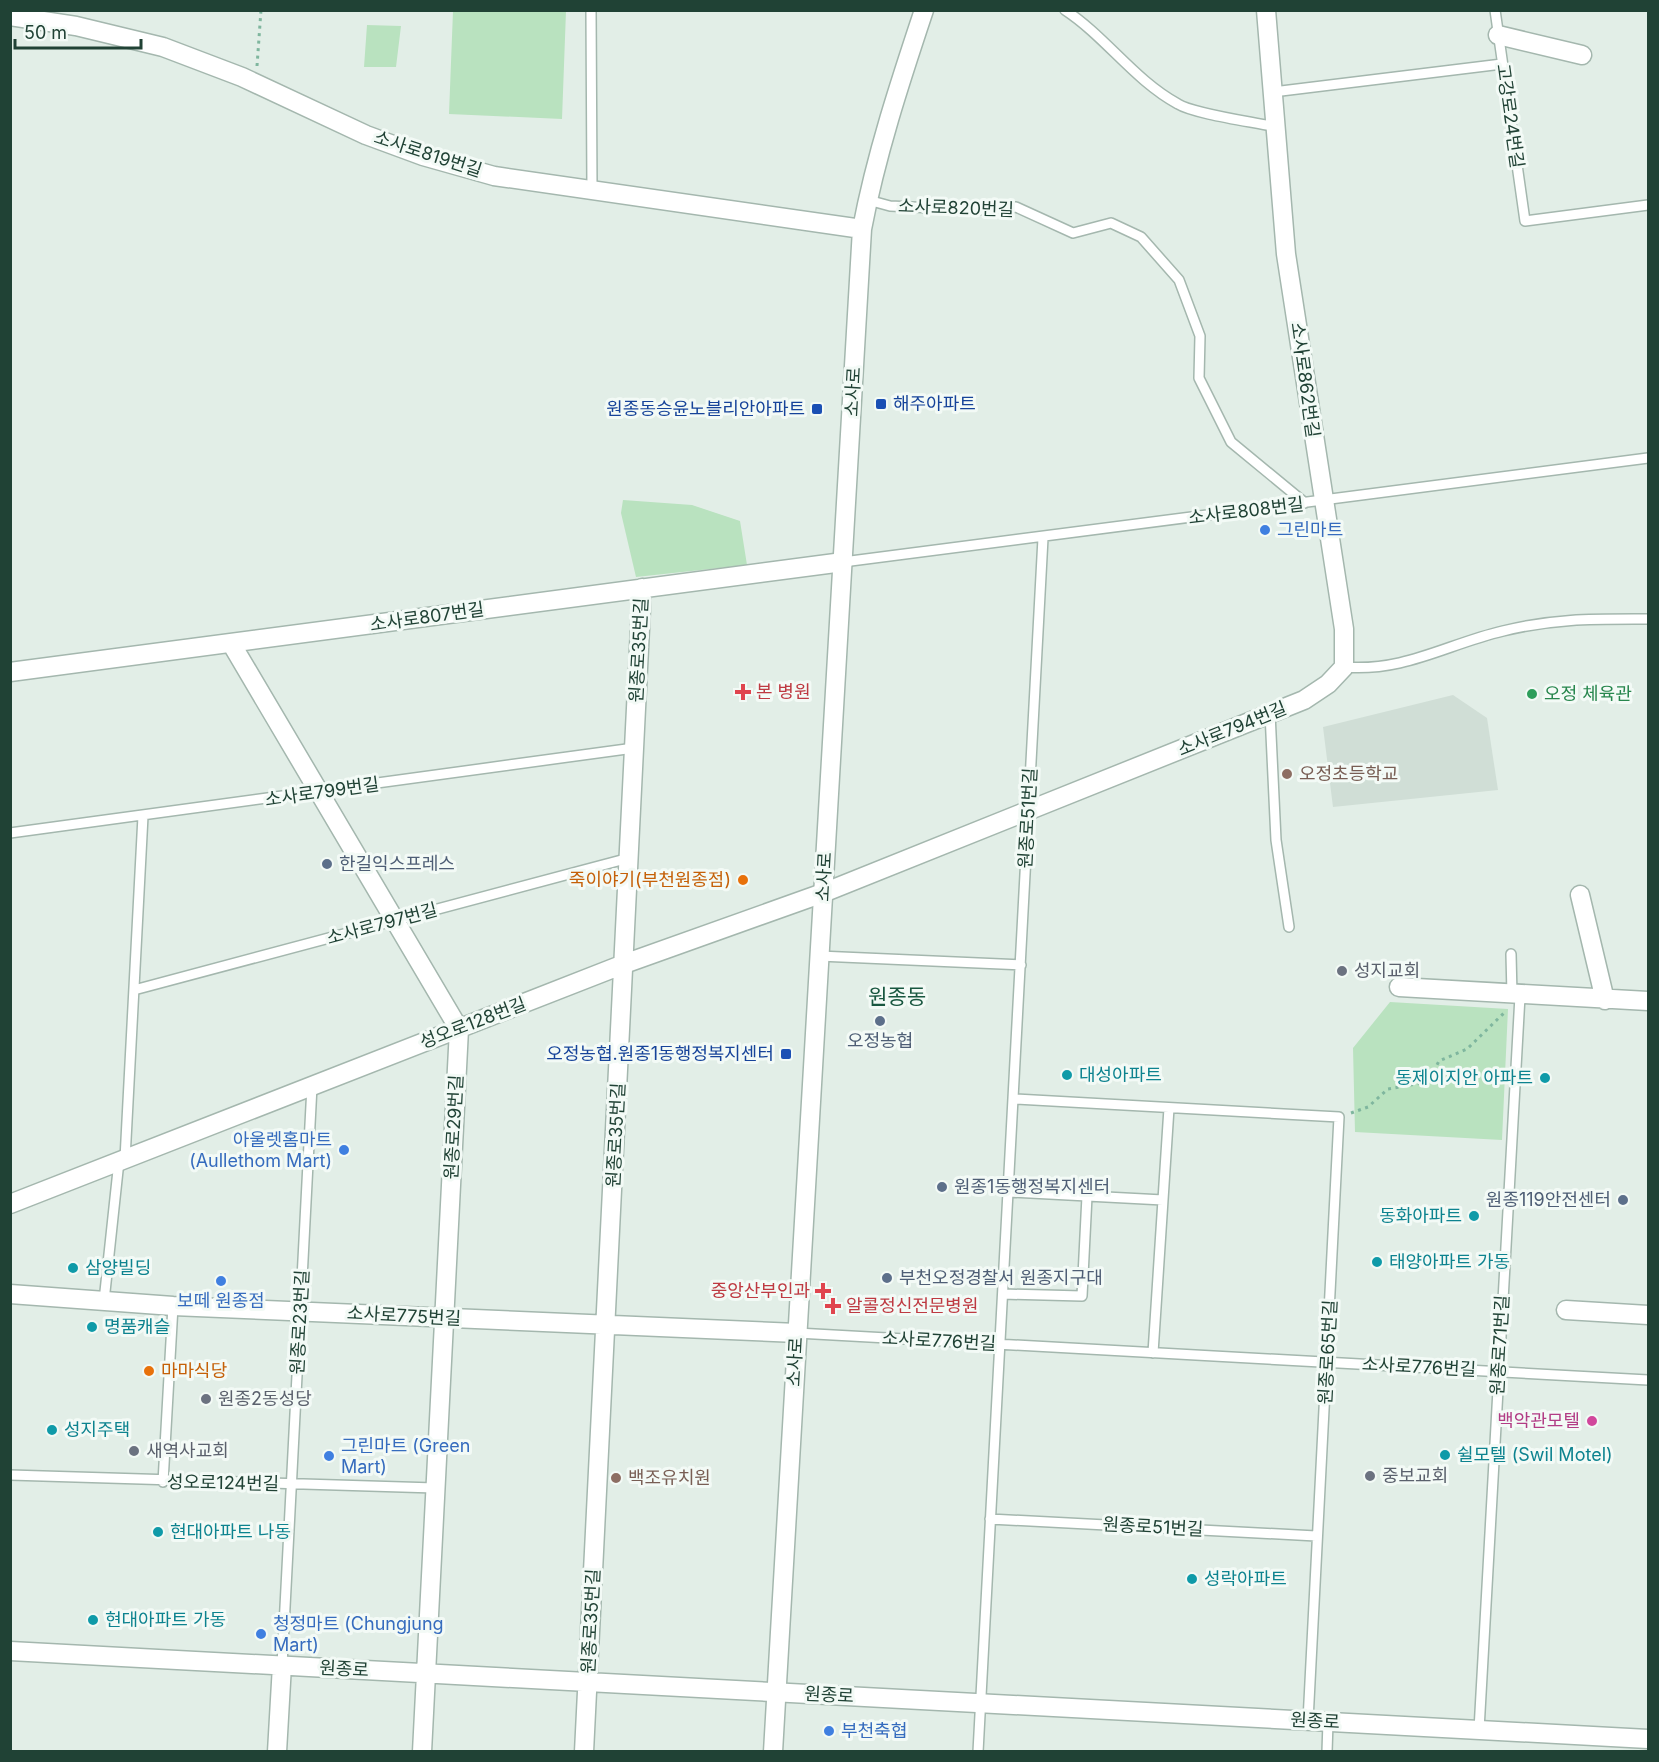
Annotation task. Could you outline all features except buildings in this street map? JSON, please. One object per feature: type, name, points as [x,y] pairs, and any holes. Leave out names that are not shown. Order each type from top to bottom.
[{"type":"street","name":"소사로","points":[[773,1752],[862,229],[903,70],[924,10]]},
{"type":"street","name":"소사로862번길","points":[[1266,10],[1286,254],[1314,502],[1344,629],[1344,667]]},
{"type":"street","name":"소사로819번길","points":[[10,16],[76,26],[163,47],[255,83],[366,135],[423,156],[494,176],[862,229]]},
{"type":"street","points":[[1498,34],[1582,55]]},
{"type":"street","name":"소사로807번길","points":[[10,672],[843,562]]},
{"type":"street","name":"원종로35번길","points":[[584,1752],[642,588]]},
{"type":"street","points":[[231,643],[320,792],[393,921],[459,1029]]},
{"type":"street","name":"소사로794번길","points":[[823,893],[1304,700],[1328,684],[1344,667]]},
{"type":"street","name":"성오로128번길","points":[[10,1204],[624,964],[823,893]]},
{"type":"street","points":[[1580,895],[1605,1000]]},
{"type":"street","points":[[1399,987],[1516,996],[1648,1001]]},
{"type":"street","name":"원종로29번길","points":[[422,1752],[459,1029]]},
{"type":"street","name":"소사로775번길","points":[[10,1294],[173,1306],[797,1333]]},
{"type":"street","points":[[1566,1310],[1648,1315]]},
{"type":"street","name":"원종로","points":[[10,1651],[1648,1739]]},
{"type":"street","points":[[277,1752],[282,1665]]},
{"type":"lane","points":[[591,10],[592,190]]},
{"type":"lane","points":[[1065,10],[1113,51],[1142,80],[1180,106],[1276,127]]},
{"type":"lane","name":"고강로24번길","points":[[1494,10],[1525,221],[1648,205]]},
{"type":"lane","points":[[1273,92],[1502,64]]},
{"type":"lane","name":"소사로820번길","points":[[868,200],[890,207],[978,210],[1016,207],[1073,233],[1111,223],[1142,237],[1179,280],[1200,336],[1199,378],[1231,442],[1314,502]]},
{"type":"lane","name":"소사로808번길","points":[[843,562],[1043,538],[1648,458]]},
{"type":"lane","name":"원종로51번길","points":[[978,1752],[1043,538]]},
{"type":"lane","points":[[1344,667],[1396,666],[1502,631],[1563,619],[1648,620]]},
{"type":"lane","points":[[1270,713],[1276,840],[1289,927]]},
{"type":"lane","name":"소사로799번길","points":[[10,833],[634,748]]},
{"type":"lane","points":[[104,1301],[122,1160],[143,816]]},
{"type":"lane","name":"소사로797번길","points":[[134,990],[629,858]]},
{"type":"lane","name":"원종로71번길","points":[[1479,1730],[1499,1371],[1516,996],[1511,954]]},
{"type":"lane","points":[[819,956],[1021,965]]},
{"type":"lane","name":"원종로23번길","points":[[282,1665],[312,1086]]},
{"type":"lane","points":[[1014,1099],[1339,1117]]},
{"type":"lane","points":[[1153,1353],[1168,1108]]},
{"type":"lane","name":"원종로65번길","points":[[1308,1721],[1339,1117]]},
{"type":"lane","points":[[1009,1191],[1163,1200]]},
{"type":"lane","points":[[1003,1294],[1082,1296],[1088,1196]]},
{"type":"lane","points":[[163,1482],[173,1306]]},
{"type":"lane","name":"소사로776번길","points":[[797,1333],[1648,1380]]},
{"type":"lane","name":"성오로124번길","points":[[10,1475],[163,1482],[435,1488]]},
{"type":"lane","name":"원종로51번길","points":[[990,1519],[1316,1536]]},
{"type":"lane","points":[[1327,1752],[1328,1722]]},
{"type":"path","points":[[255,83],[261,10]]},
{"type":"path","points":[[1339,1117],[1368,1107],[1388,1089],[1428,1082],[1439,1061],[1467,1048],[1516,996]]},
{"type":"shaded area","points":[[1453,695],[1487,718],[1498,790],[1333,807],[1323,727]]},
{"type":"green space","points":[[453,11],[566,11],[562,119],[449,114]]},
{"type":"green space","points":[[367,25],[401,26],[396,67],[364,67]]},
{"type":"green space","points":[[623,500],[692,505],[740,521],[747,565],[636,577],[621,513]]},
{"type":"green space","points":[[1390,1002],[1508,1009],[1502,1140],[1355,1132],[1353,1048]]},
{"type":"place","name":"해주아파트","points":[[881,404]]},
{"type":"place","name":"원종동승윤노블리안아파트","points":[[817,409]]},
{"type":"place","name":"그린마트","points":[[1265,530]]},
{"type":"place","name":"본 병원","points":[[743,692]]},
{"type":"place","name":"오정 체육관","points":[[1532,694]]},
{"type":"place","name":"오정초등학교","points":[[1287,774]]},
{"type":"place","name":"한길익스프레스","points":[[327,864]]},
{"type":"place","name":"죽이야기(부천원종점)","points":[[743,880]]},
{"type":"place","name":"성지교회","points":[[1342,971]]},
{"type":"place","name":"오정농협","points":[[880,1021]]},
{"type":"place","name":"오정농협.원종1동행정복지센터","points":[[786,1054]]},
{"type":"place","name":"대성아파트","points":[[1067,1075]]},
{"type":"place","name":"동제이지안 아파트","points":[[1545,1078]]},
{"type":"place","name":"아울렛홈마트 (Aullethom Mart)","points":[[344,1150]]},
{"type":"place","name":"원종1동행정복지센터","points":[[942,1187]]},
{"type":"place","name":"원종119안전센터","points":[[1623,1200]]},
{"type":"place","name":"동화아파트","points":[[1474,1216]]},
{"type":"place","name":"태양아파트 가동","points":[[1377,1262]]},
{"type":"place","name":"삼양빌딩","points":[[73,1268]]},
{"type":"place","name":"부천오정경찰서 원종지구대","points":[[887,1278]]},
{"type":"place","name":"보떼 원종점","points":[[221,1281]]},
{"type":"place","name":"중앙산부인과","points":[[823,1291]]},
{"type":"place","name":"알콜정신전문병원","points":[[833,1306]]},
{"type":"place","name":"명품캐슬","points":[[92,1327]]},
{"type":"place","name":"마마식당","points":[[149,1371]]},
{"type":"place","name":"원종2동성당","points":[[206,1399]]},
{"type":"place","name":"백악관모텔","points":[[1592,1421]]},
{"type":"place","name":"성지주택","points":[[52,1430]]},
{"type":"place","name":"새역사교회","points":[[134,1451]]},
{"type":"place","name":"쉴모텔 (Swil Motel)","points":[[1445,1455]]},
{"type":"place","name":"그린마트 (Green Mart)","points":[[329,1456]]},
{"type":"place","name":"중보교회","points":[[1370,1476]]},
{"type":"place","name":"백조유치원","points":[[616,1478]]},
{"type":"place","name":"현대아파트 나동","points":[[158,1532]]},
{"type":"place","name":"성락아파트","points":[[1192,1579]]},
{"type":"place","name":"현대아파트 가동","points":[[93,1620]]},
{"type":"place","name":"청정마트 (Chungjung Mart)","points":[[261,1634]]},
{"type":"place","name":"부천축협","points":[[829,1731]]},
{"type":"district","name":"원종동","points":[[897,997]]}]
